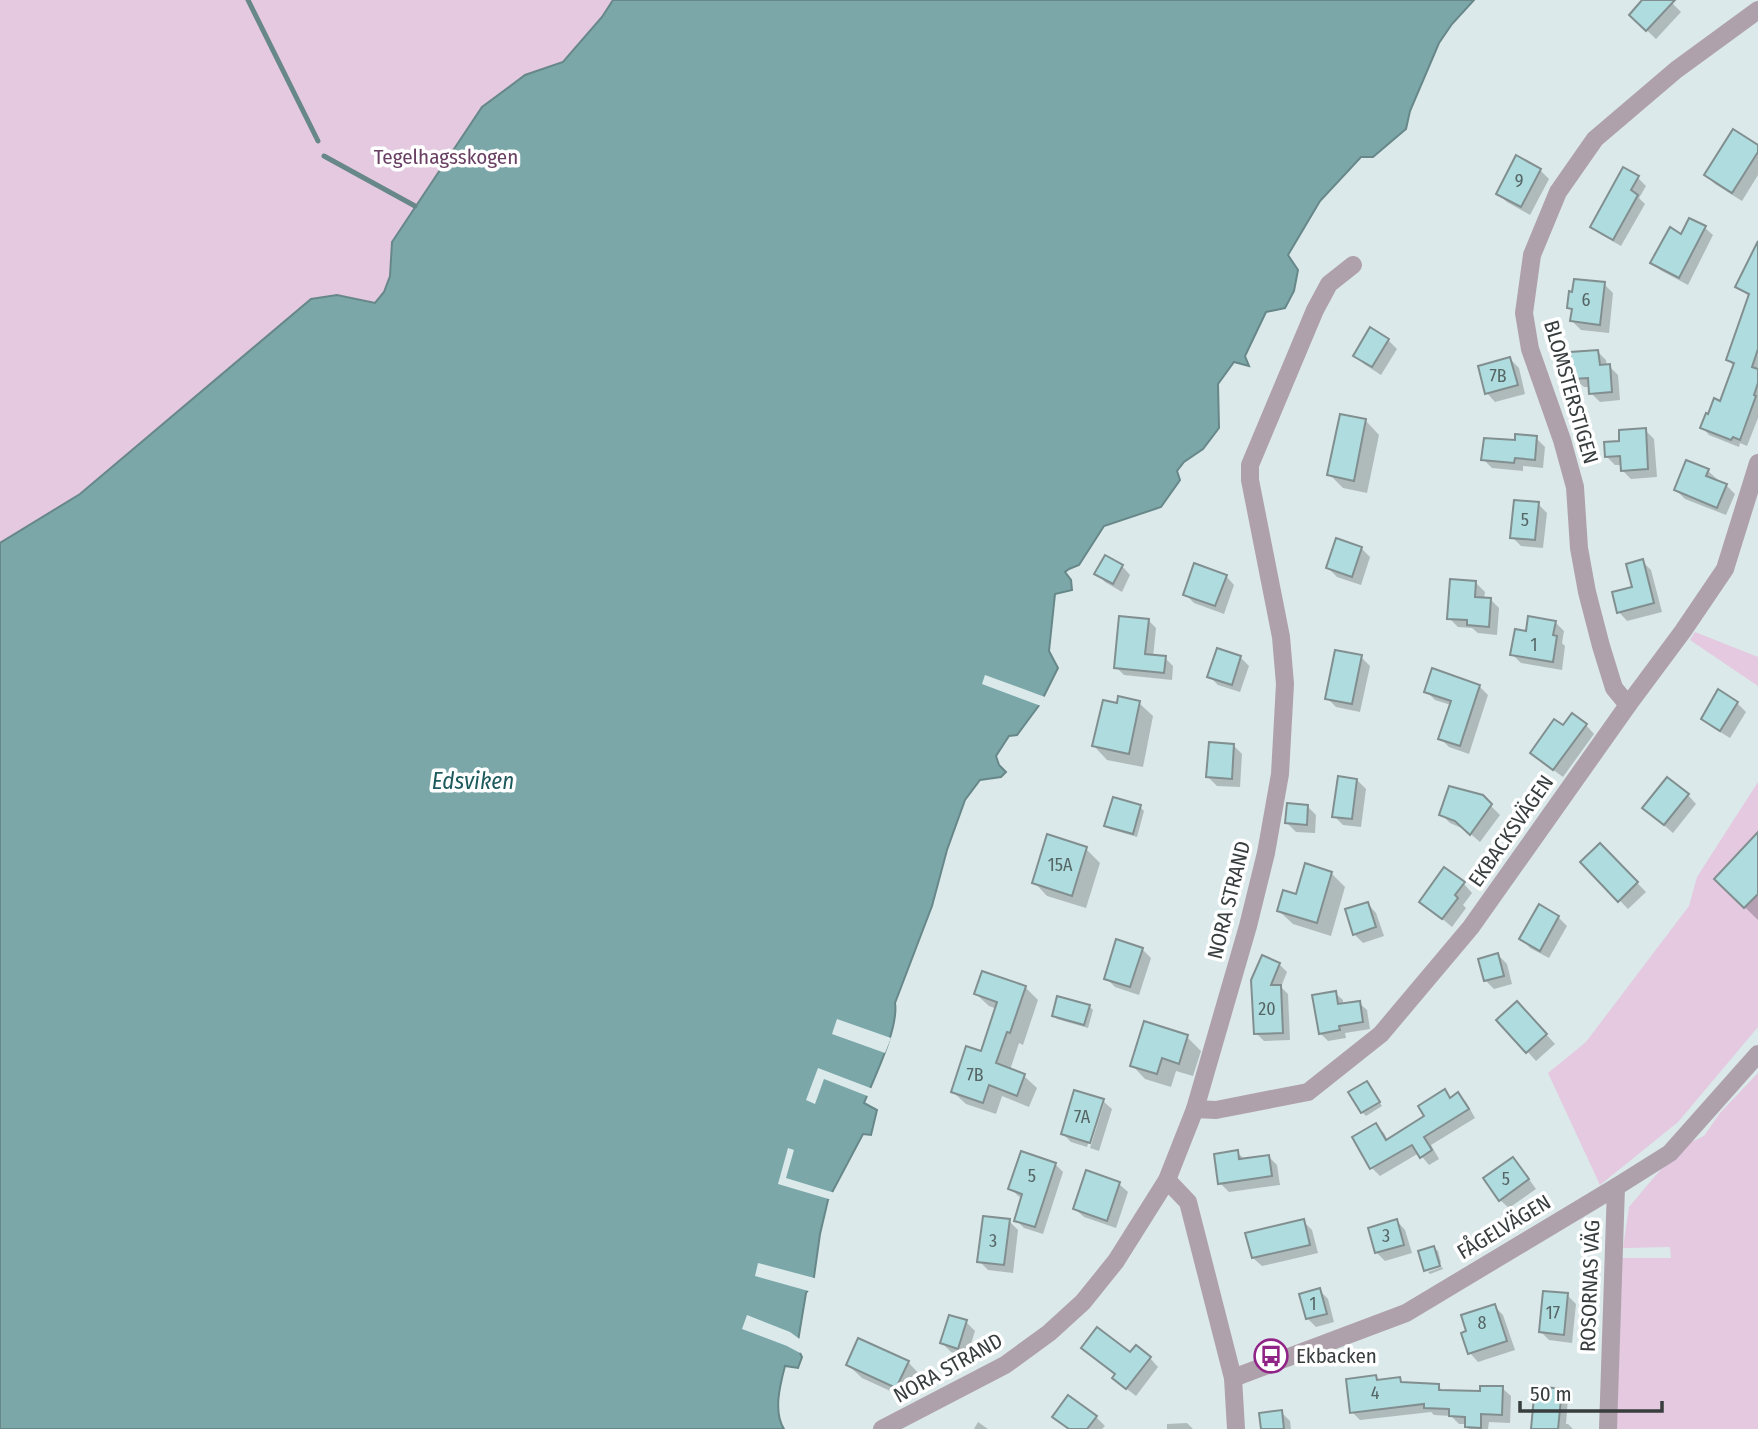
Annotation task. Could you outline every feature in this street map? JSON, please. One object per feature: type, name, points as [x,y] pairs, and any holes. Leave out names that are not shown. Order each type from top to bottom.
[{"type":"street","name":"BLOMSTERSTIGEN","points":[[1628,705],[1614,688],[1601,646],[1579,548],[1575,487],[1531,349],[1524,313],[1532,255],[1558,192],[1595,139],[1676,70],[1758,10]]},
{"type":"street","name":"NORA STRAND","points":[[881,1429],[1005,1365],[1049,1334],[1083,1302],[1116,1261],[1167,1180],[1195,1109],[1251,914],[1266,853],[1279,774],[1284,672],[1280,633],[1250,480],[1250,465],[1315,310],[1329,284],[1353,265]]},
{"type":"street","name":"EKBACKSVÄGEN","points":[[1195,1109],[1216,1110],[1308,1092],[1381,1034],[1471,926],[1725,569],[1758,463]]},
{"type":"street","name":"FÅGELVÄGEN","points":[[1233,1378],[1406,1313],[1616,1187],[1670,1153],[1758,1054]]},
{"type":"street","points":[[1167,1180],[1188,1202],[1233,1378],[1236,1429]]},
{"type":"street","name":"ROSORNAS VÄG","points":[[1608,1429],[1616,1187]]},
{"type":"green space","name":"Tegelhagsskogen","points":[[0,0],[778,0],[410,451],[336,295],[311,299],[80,494],[0,543]]},
{"type":"green space","points":[[1695,632],[1758,657],[1758,686],[1690,640]]},
{"type":"green space","points":[[1758,782],[1758,1027],[1678,1122],[1600,1185],[1548,1073],[1586,1042],[1689,906],[1697,877]]},
{"type":"green space","points":[[1758,1073],[1758,1429],[1614,1429],[1621,1258],[1671,1258],[1670,1247],[1623,1248],[1629,1207],[1685,1145],[1704,1136],[1720,1113]]},
{"type":"water","name":"Edsviken","points":[[613,0],[1474,0],[1439,43],[1410,111],[1406,129],[1373,157],[1361,157],[1320,201],[1288,255],[1298,270],[1294,291],[1285,308],[1266,312],[1245,356],[1249,366],[1234,362],[1218,384],[1219,428],[1203,449],[1184,462],[1177,471],[1180,480],[1161,507],[1104,526],[1079,565],[1065,572],[1071,580],[1072,590],[1055,594],[1049,651],[1058,668],[1040,704],[1017,735],[1009,736],[996,756],[999,765],[1006,772],[1001,777],[980,780],[965,800],[947,850],[932,906],[895,1003],[890,1039],[864,1103],[877,1110],[871,1135],[863,1134],[828,1200],[813,1284],[806,1293],[797,1347],[802,1357],[798,1368],[785,1366],[780,1390],[778,1407],[784,1429],[0,1429],[0,543],[80,494],[311,299],[337,295],[375,303],[384,292],[390,276],[392,242],[482,107],[525,75],[563,62],[602,17]]},
{"type":"pier","points":[[985,675],[1045,697],[1041,706],[982,684]]},
{"type":"pier","points":[[837,1019],[891,1038],[885,1053],[832,1034]]},
{"type":"pier","points":[[818,1068],[873,1089],[870,1097],[824,1079],[815,1104],[806,1100]]},
{"type":"pier","points":[[788,1148],[794,1150],[786,1178],[835,1193],[832,1200],[778,1184]]},
{"type":"pier","points":[[758,1263],[818,1279],[817,1286],[812,1292],[755,1276]]},
{"type":"pier","points":[[747,1315],[790,1332],[801,1340],[800,1347],[803,1351],[800,1353],[742,1329]]},
{"type":"building","points":[[1642,0],[1675,0],[1646,31],[1629,15]]},
{"type":"building","points":[[1733,129],[1758,145],[1758,152],[1732,193],[1704,175]]},
{"type":"building","points":[[1516,155],[1541,169],[1521,207],[1496,194]]},
{"type":"building","points":[[1623,167],[1639,176],[1631,190],[1638,195],[1613,240],[1590,227]]},
{"type":"building","points":[[1689,218],[1706,226],[1679,278],[1650,263],[1670,227],[1681,234]]},
{"type":"building","points":[[1758,241],[1758,349],[1752,367],[1758,369],[1758,383],[1740,440],[1733,437],[1731,440],[1700,428],[1714,398],[1720,401],[1734,363],[1726,360],[1749,294],[1735,287]]},
{"type":"building","points":[[1574,279],[1605,282],[1600,325],[1570,321],[1572,309],[1567,308]]},
{"type":"building","points":[[1370,327],[1389,339],[1372,367],[1353,356]]},
{"type":"building","points":[[1598,350],[1600,365],[1610,364],[1612,392],[1589,394],[1588,378],[1573,379],[1570,352]]},
{"type":"building","points":[[1510,357],[1518,385],[1485,394],[1478,366]]},
{"type":"building","points":[[1340,414],[1366,419],[1354,481],[1327,475]]},
{"type":"building","points":[[1646,428],[1648,469],[1621,471],[1620,456],[1605,457],[1604,442],[1619,441],[1619,430]]},
{"type":"building","points":[[1515,434],[1537,436],[1535,460],[1515,458],[1514,463],[1481,460],[1484,438],[1515,440]]},
{"type":"building","points":[[1686,460],[1709,469],[1706,476],[1727,484],[1717,508],[1674,490]]},
{"type":"building","points":[[1514,500],[1539,502],[1535,540],[1510,538]]},
{"type":"building","points":[[1336,538],[1362,547],[1352,577],[1326,568]]},
{"type":"building","points":[[1105,555],[1123,565],[1113,584],[1094,574]]},
{"type":"building","points":[[1643,559],[1654,603],[1617,613],[1612,592],[1632,587],[1626,564]]},
{"type":"building","points":[[1194,563],[1227,575],[1215,606],[1183,595]]},
{"type":"building","points":[[1450,579],[1476,581],[1475,597],[1491,598],[1489,627],[1467,625],[1467,620],[1447,619]]},
{"type":"building","points":[[1119,616],[1149,619],[1145,654],[1166,656],[1164,673],[1114,668]]},
{"type":"building","points":[[1528,616],[1556,621],[1553,662],[1510,655],[1515,629],[1526,631]]},
{"type":"building","points":[[1217,648],[1241,656],[1232,685],[1207,677]]},
{"type":"building","points":[[1335,650],[1362,655],[1352,704],[1325,699]]},
{"type":"building","points":[[1432,668],[1480,685],[1460,746],[1438,739],[1451,701],[1424,692]]},
{"type":"building","points":[[1718,689],[1738,702],[1720,731],[1701,719]]},
{"type":"building","points":[[1118,696],[1140,701],[1129,754],[1092,746],[1103,700],[1117,703]]},
{"type":"building","points":[[1572,713],[1587,724],[1553,770],[1530,753],[1554,719],[1563,725]]},
{"type":"building","points":[[1209,742],[1234,744],[1232,779],[1206,777]]},
{"type":"building","points":[[1338,776],[1357,779],[1352,819],[1332,817]]},
{"type":"building","points":[[1667,777],[1689,794],[1664,825],[1642,808]]},
{"type":"building","points":[[1449,786],[1483,795],[1492,804],[1470,835],[1455,821],[1439,815]]},
{"type":"building","points":[[1113,797],[1141,805],[1133,834],[1104,826]]},
{"type":"building","points":[[1287,803],[1308,805],[1307,825],[1285,823]]},
{"type":"building","points":[[1758,832],[1758,894],[1744,908],[1714,879]]},
{"type":"building","points":[[1047,834],[1087,847],[1072,896],[1032,883]]},
{"type":"building","points":[[1600,843],[1638,882],[1618,902],[1580,862]]},
{"type":"building","points":[[1305,863],[1332,872],[1317,923],[1277,911],[1283,890],[1296,894]]},
{"type":"building","points":[[1444,867],[1465,882],[1455,895],[1458,898],[1442,919],[1419,902]]},
{"type":"building","points":[[1368,902],[1376,927],[1353,935],[1345,909]]},
{"type":"building","points":[[1539,904],[1559,916],[1540,951],[1519,939]]},
{"type":"building","points":[[1116,939],[1143,948],[1130,987],[1104,979]]},
{"type":"building","points":[[1498,953],[1504,976],[1484,981],[1478,959]]},
{"type":"building","points":[[1262,955],[1280,963],[1271,985],[1281,985],[1283,1033],[1254,1034],[1251,980]]},
{"type":"building","points":[[982,971],[1026,986],[1010,1033],[1007,1032],[996,1063],[1025,1074],[1017,1096],[989,1085],[983,1103],[951,1092],[966,1046],[981,1051],[997,1002],[974,994]]},
{"type":"building","points":[[1336,991],[1338,1004],[1360,1001],[1363,1022],[1339,1026],[1340,1030],[1319,1034],[1312,995]]},
{"type":"building","points":[[1057,996],[1090,1005],[1084,1025],[1052,1016]]},
{"type":"building","points":[[1517,1001],[1547,1034],[1526,1053],[1496,1020]]},
{"type":"building","points":[[1144,1021],[1188,1035],[1179,1064],[1162,1058],[1157,1074],[1130,1066]]},
{"type":"building","points":[[1367,1081],[1380,1102],[1361,1113],[1348,1092]]},
{"type":"building","points":[[1445,1089],[1450,1098],[1458,1092],[1469,1109],[1424,1137],[1432,1150],[1420,1158],[1412,1145],[1370,1169],[1352,1137],[1376,1123],[1386,1140],[1424,1116],[1418,1106]]},
{"type":"building","points":[[1074,1090],[1104,1099],[1090,1143],[1061,1134]]},
{"type":"building","points":[[1238,1150],[1239,1159],[1269,1155],[1272,1176],[1218,1184],[1214,1154]]},
{"type":"building","points":[[1021,1151],[1056,1163],[1035,1227],[1014,1221],[1022,1194],[1008,1189]]},
{"type":"building","points":[[1513,1157],[1529,1179],[1499,1201],[1483,1178]]},
{"type":"building","points":[[1086,1170],[1120,1182],[1107,1221],[1073,1209]]},
{"type":"building","points":[[983,1216],[1010,1219],[1004,1265],[977,1262]]},
{"type":"building","points":[[1304,1219],[1310,1245],[1252,1258],[1245,1233]]},
{"type":"building","points":[[1397,1219],[1404,1245],[1375,1253],[1368,1228]]},
{"type":"building","points":[[1434,1246],[1440,1266],[1424,1271],[1418,1251]]},
{"type":"building","points":[[1320,1288],[1327,1314],[1306,1319],[1299,1294]]},
{"type":"building","points":[[1543,1291],[1568,1293],[1564,1335],[1539,1332]]},
{"type":"building","points":[[1495,1304],[1507,1341],[1468,1354],[1461,1333],[1466,1331],[1461,1315]]},
{"type":"building","points":[[949,1315],[967,1320],[958,1349],[940,1343]]},
{"type":"building","points":[[1097,1327],[1130,1352],[1136,1345],[1151,1357],[1126,1389],[1112,1378],[1115,1374],[1081,1348]]},
{"type":"building","points":[[858,1338],[909,1361],[896,1388],[846,1365]]},
{"type":"building","points":[[1376,1375],[1377,1380],[1400,1377],[1401,1382],[1439,1384],[1439,1390],[1480,1391],[1480,1386],[1503,1386],[1502,1415],[1481,1414],[1481,1428],[1465,1427],[1465,1417],[1449,1416],[1449,1409],[1424,1408],[1424,1404],[1350,1413],[1346,1379]]},
{"type":"building","points":[[1535,1386],[1562,1389],[1558,1429],[1531,1429]]},
{"type":"building","points":[[1068,1395],[1097,1416],[1087,1429],[1069,1429],[1052,1417]]},
{"type":"building","points":[[1282,1410],[1284,1429],[1261,1429],[1259,1413]]},
{"type":"waterway","points":[[248,0],[318,141]]},
{"type":"waterway","points":[[324,156],[415,206]]},
{"type":"place","name":"Ekbacken","points":[[1271,1356]]}]
